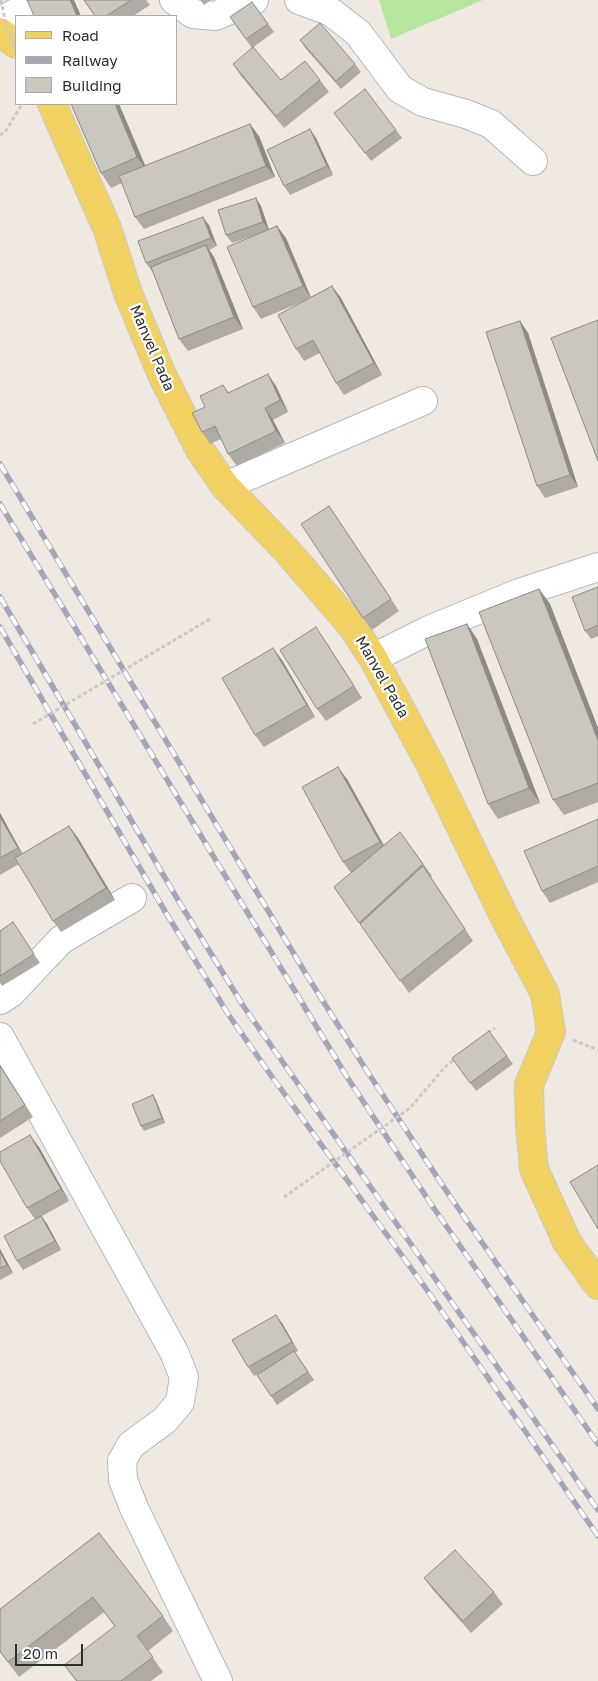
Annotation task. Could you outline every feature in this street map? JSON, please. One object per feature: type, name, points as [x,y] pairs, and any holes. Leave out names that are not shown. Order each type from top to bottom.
[{"type":"main road","points":[[0,32],[15,43]]},
{"type":"main road","name":"Manvel Pada","points":[[52,105],[107,228],[128,293],[162,375],[200,450],[225,486],[288,552],[346,619],[373,658],[430,764],[505,918],[545,994],[551,1032],[530,1084],[530,1126],[534,1168],[567,1242],[598,1285]]},
{"type":"street","points":[[174,0],[192,14],[215,16],[254,0]]},
{"type":"street","points":[[299,0],[331,12],[358,33],[400,89],[423,102],[466,114],[491,124],[533,161]]},
{"type":"street","points":[[225,486],[422,401]]},
{"type":"street","points":[[373,658],[429,630],[519,593],[598,567]]},
{"type":"street","points":[[0,1000],[11,993],[61,940],[132,898]]},
{"type":"street","points":[[0,1037],[174,1352],[184,1377],[180,1402],[165,1420],[131,1445],[122,1461],[123,1480],[134,1508],[218,1681]]},
{"type":"path","points":[[15,6],[6,25],[15,49]]},
{"type":"path","points":[[0,134],[5,132],[21,105]]},
{"type":"path","points":[[33,724],[210,619]]},
{"type":"path","points":[[481,1039],[495,1028]]},
{"type":"path","points":[[284,1197],[410,1108],[445,1067],[459,1056]]},
{"type":"green space","points":[[379,0],[483,0],[391,39]]},
{"type":"building","points":[[27,0],[70,0],[77,15],[34,15]]},
{"type":"building","points":[[84,0],[131,0],[108,15],[94,15]]},
{"type":"building","points":[[252,2],[268,24],[246,39],[230,17]]},
{"type":"building","points":[[320,23],[355,64],[336,81],[300,40]]},
{"type":"building","points":[[253,47],[281,80],[305,61],[320,80],[276,116],[233,64]]},
{"type":"building","points":[[365,89],[396,130],[365,153],[334,113]]},
{"type":"building","points":[[71,105],[115,105],[137,157],[101,173]]},
{"type":"building","points":[[250,124],[266,166],[135,217],[119,176]]},
{"type":"building","points":[[310,129],[327,166],[284,186],[267,150]]},
{"type":"building","points":[[256,198],[263,222],[226,235],[218,210]]},
{"type":"building","points":[[203,217],[211,238],[146,263],[138,241]]},
{"type":"building","points":[[277,226],[303,286],[253,307],[227,247]]},
{"type":"building","points":[[206,245],[234,317],[179,339],[151,267]]},
{"type":"building","points":[[332,286],[374,363],[336,383],[313,340],[296,349],[278,315]]},
{"type":"building","points":[[598,320],[598,461],[551,338]]},
{"type":"building","points":[[520,321],[570,475],[537,486],[486,332]]},
{"type":"building","points":[[268,374],[280,400],[265,408],[276,431],[228,454],[215,426],[202,432],[192,413],[205,407],[200,396],[223,385],[228,393]]},
{"type":"building","points":[[329,506],[391,599],[363,618],[301,524]]},
{"type":"building","points":[[598,587],[598,625],[585,631],[572,597]]},
{"type":"building","points":[[539,589],[598,740],[598,783],[553,800],[479,612]]},
{"type":"building","points":[[467,624],[529,788],[488,804],[425,639]]},
{"type":"building","points":[[316,627],[354,686],[317,709],[280,650]]},
{"type":"building","points":[[273,648],[307,705],[255,735],[222,678]]},
{"type":"building","points":[[338,767],[380,842],[343,862],[302,787]]},
{"type":"building","points":[[0,817],[18,848],[0,858]]},
{"type":"building","points":[[598,819],[598,866],[542,891],[524,851]]},
{"type":"building","points":[[69,826],[106,888],[53,921],[15,858]]},
{"type":"building","points":[[400,832],[423,864],[359,923],[334,887]]},
{"type":"building","points":[[423,866],[465,929],[400,981],[360,924]]},
{"type":"building","points":[[13,922],[34,954],[0,976],[0,931]]},
{"type":"building","points":[[489,1031],[507,1056],[470,1083],[452,1058]]},
{"type":"building","points":[[0,1066],[25,1105],[0,1121]]},
{"type":"building","points":[[153,1095],[162,1118],[141,1126],[132,1104]]},
{"type":"building","points":[[30,1135],[61,1189],[27,1208],[0,1161],[0,1152]]},
{"type":"building","points":[[598,1165],[598,1229],[570,1182]]},
{"type":"building","points":[[41,1216],[55,1241],[17,1261],[4,1236]]},
{"type":"building","points":[[0,1252],[7,1265],[0,1268]]},
{"type":"building","points":[[276,1315],[292,1342],[248,1367],[232,1340]]},
{"type":"building","points":[[294,1351],[308,1372],[271,1396],[257,1375]]},
{"type":"building","points":[[99,1533],[163,1616],[137,1636],[153,1657],[121,1681],[77,1681],[64,1665],[115,1626],[93,1597],[8,1662],[0,1651],[0,1609]]},
{"type":"building","points":[[455,1550],[494,1592],[463,1621],[424,1578]]},
{"type":"railway","points":[[0,464],[306,974],[365,1068],[449,1195],[598,1409]]},
{"type":"railway","points":[[0,504],[347,1077],[433,1207],[598,1444]]},
{"type":"railway","points":[[0,597],[181,905],[244,1007],[598,1510]]},
{"type":"railway","points":[[0,627],[166,913],[228,1014],[427,1290],[598,1536]]}]
